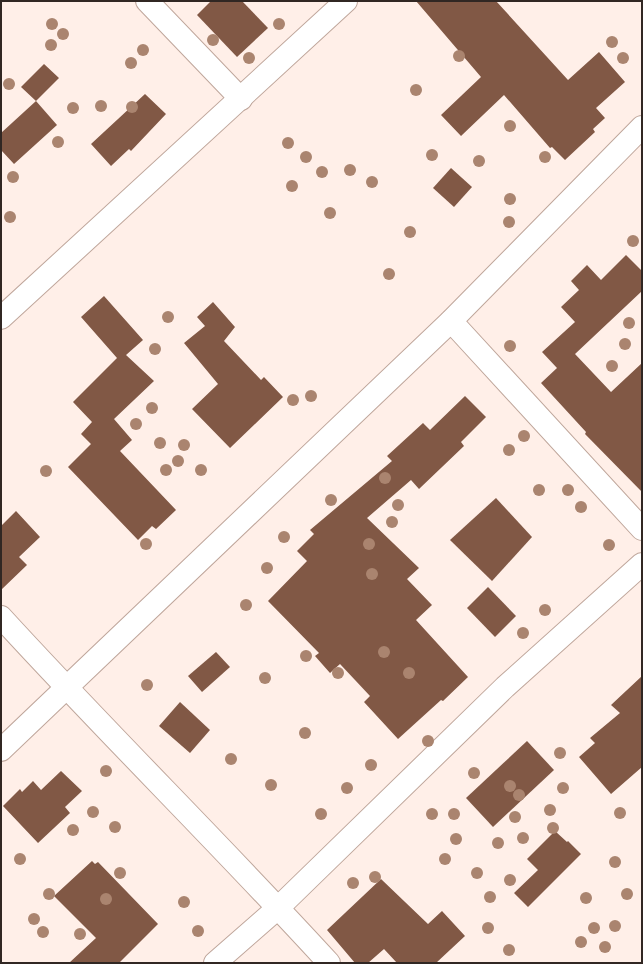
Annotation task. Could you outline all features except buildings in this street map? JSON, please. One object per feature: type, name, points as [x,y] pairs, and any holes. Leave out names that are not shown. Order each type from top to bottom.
[{"type":"street","points":[[148,1],[241,99]]},
{"type":"street","points":[[1,318],[346,1]]},
{"type":"street","points":[[1,750],[451,321],[642,127]]},
{"type":"street","points":[[451,321],[642,529]]},
{"type":"street","points":[[215,963],[278,907],[505,687],[642,564]]},
{"type":"street","points":[[1,617],[66,688],[278,907],[329,963]]}]
